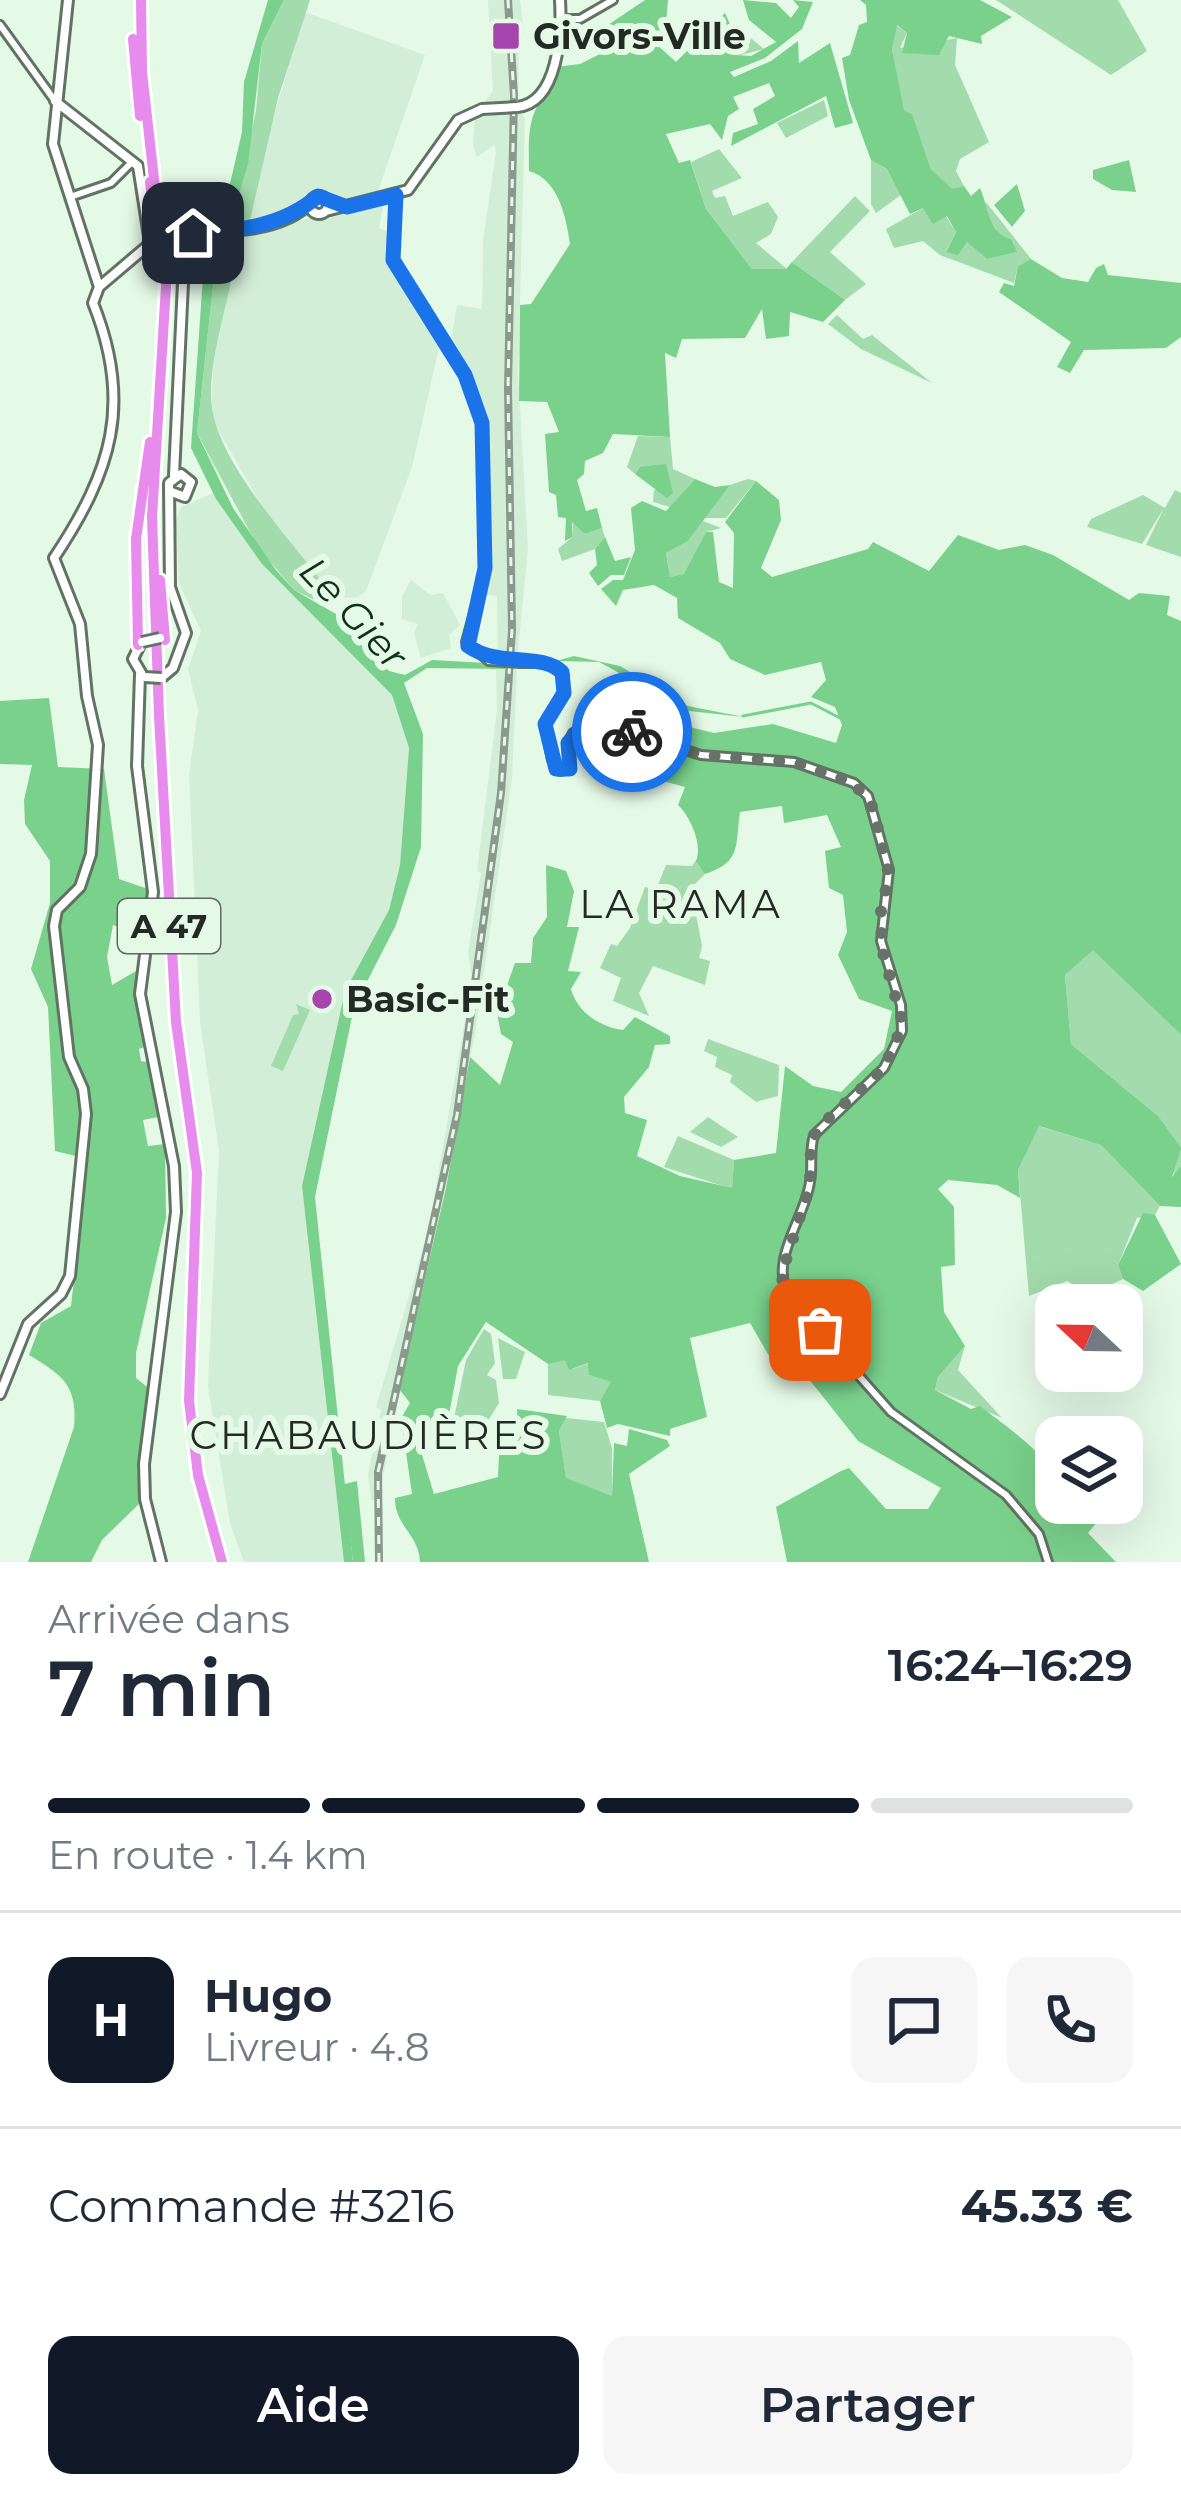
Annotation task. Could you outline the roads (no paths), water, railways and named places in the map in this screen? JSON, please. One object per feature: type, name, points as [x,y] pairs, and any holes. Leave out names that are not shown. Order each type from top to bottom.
[{"type":"highway","name":"A 47","points":[[138,0],[134,66],[158,262],[146,585],[163,926],[190,1175],[183,1404],[191,1476],[218,1562]]},
{"type":"highway","name":"A 47","points":[[138,0],[166,286],[152,560],[169,926],[196,1173],[189,1401],[198,1475],[218,1562]]},
{"type":"highway","points":[[140,643],[136,539],[150,442]]},
{"type":"highway","points":[[155,469],[164,640]]},
{"type":"main road","points":[[68,0],[53,144],[99,287]]},
{"type":"main road","points":[[0,1394],[28,1324],[61,1294],[70,1276],[74,1196],[86,1131],[83,1089],[69,1057],[54,926],[57,910],[80,887],[92,854],[98,746],[80,625],[54,558],[88,509],[107,447],[117,383],[110,345],[93,303],[99,287],[152,242],[347,207],[396,195],[415,184],[462,116],[534,103],[545,91],[560,0]]},
{"type":"main road","points":[[55,101],[133,161],[140,173],[152,242]]},
{"type":"main road","points":[[300,212],[320,196],[327,207]]},
{"type":"main road","points":[[311,202],[314,213]]},
{"type":"main road","points":[[178,237],[182,288]]},
{"type":"main road","points":[[147,682],[172,670],[186,623],[170,587],[169,490],[178,472],[172,436],[182,288],[178,237]]},
{"type":"main road","points":[[170,511],[192,485],[178,472]]},
{"type":"main road","points":[[169,490],[181,498]]},
{"type":"main road","points":[[164,640],[176,656]]},
{"type":"main road","points":[[161,1562],[145,1499],[144,1464],[176,1212],[174,1166],[140,994],[153,892],[136,766],[147,682],[134,659],[140,643],[184,640]]},
{"type":"street","points":[[560,19],[580,19],[613,0]]},
{"type":"street","points":[[0,25],[55,101]]},
{"type":"street","points":[[69,198],[111,183],[133,161]]},
{"type":"street","points":[[396,195],[393,260],[465,375],[482,423],[485,568],[466,642],[489,661],[548,663],[564,676],[564,693],[545,724],[552,760],[560,771],[570,769],[568,743],[577,730],[609,725],[701,755],[794,762],[854,783],[868,796],[889,870],[881,941],[901,1005],[901,1037],[880,1073],[814,1135],[810,1185],[796,1216],[782,1281],[790,1298],[867,1389],[1013,1502],[1039,1534],[1048,1562]]},
{"type":"waterway","points":[[616,669],[634,679]]},
{"type":"waterway","points":[[743,716],[811,703],[873,735],[898,767],[908,828],[924,868],[910,922],[930,1006],[922,1036],[899,1071],[838,1116]]},
{"type":"waterway","points":[[874,735],[918,707],[942,708],[984,722],[1016,712],[1031,714],[1059,726],[1107,764],[1181,783]]},
{"type":"waterway","points":[[988,724],[1068,758],[1157,823],[1181,902]]},
{"type":"waterway","points":[[930,1006],[1118,1103],[1159,1180],[1181,1196]]},
{"type":"waterway","points":[[821,1147],[832,1123]]},
{"type":"railway","points":[[379,1562],[378,1472],[457,1115],[501,793],[512,630],[508,388],[514,96],[508,0]]},
{"type":"place","name":"Givors-Ville","points":[[506,36]]},
{"type":"place","name":"Basic-Fit","points":[[322,999]]},
{"type":"district","name":"LA RAMA","points":[[681,904]]},
{"type":"district","name":"CHABAUDIÈRES","points":[[369,1435]]},
{"type":"water label","name":"Le Gier","points":[[354,613]]}]
